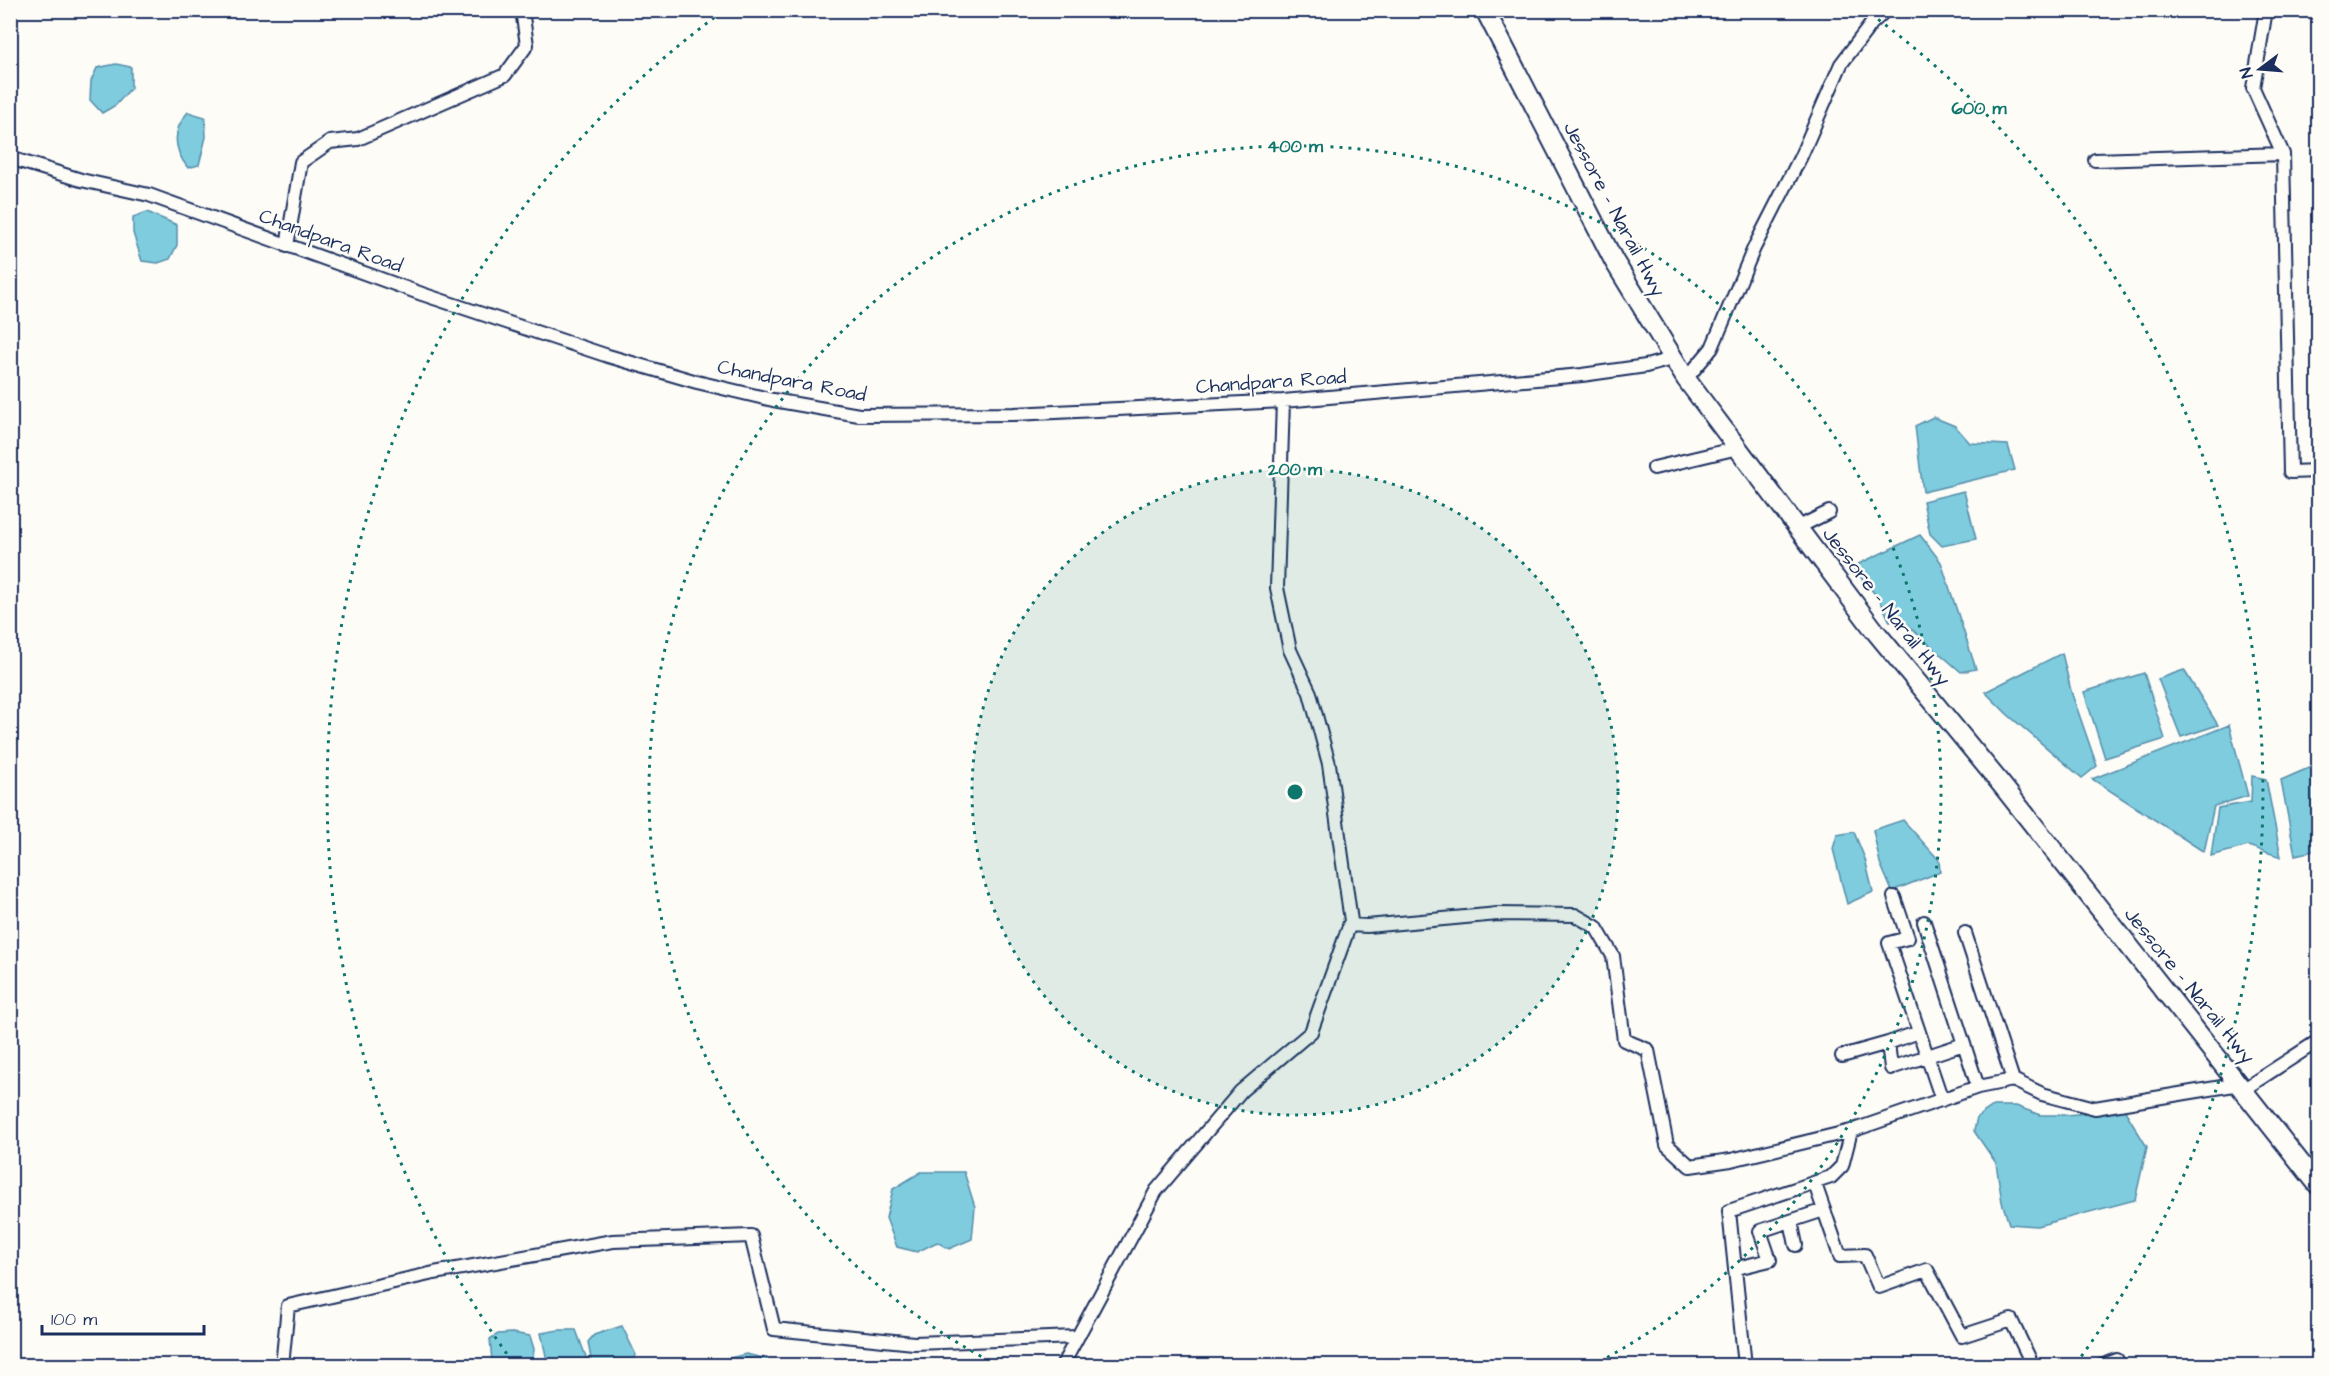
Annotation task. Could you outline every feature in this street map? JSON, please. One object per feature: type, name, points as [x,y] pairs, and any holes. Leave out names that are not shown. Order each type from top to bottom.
[{"type":"highway","name":"Jessore - Narail Hwy","points":[[1485,10],[1614,261],[1686,379],[1875,631],[2319,1185]]},
{"type":"street","points":[[286,246],[301,162],[330,142],[358,139],[505,75],[527,45],[522,10]]},
{"type":"street","points":[[1686,379],[1712,348],[1754,248],[1801,156],[1841,64],[1872,23],[1886,10]]},
{"type":"street","points":[[2266,10],[2253,88],[2283,154],[2290,472],[2319,471]]},
{"type":"street","points":[[2095,160],[2283,154]]},
{"type":"street","name":"Chandpara Road","points":[[10,158],[81,180],[149,195],[286,246],[518,326],[697,382],[773,400],[859,415],[1014,414],[1283,401],[1582,375],[1646,366],[1672,359]]},
{"type":"street","points":[[1062,1365],[1156,1191],[1241,1091],[1311,1032],[1349,926],[1329,764],[1310,693],[1290,650],[1279,604],[1277,588],[1283,401]]},
{"type":"street","points":[[1654,468],[1738,448]]},
{"type":"street","points":[[1797,528],[1828,512]]},
{"type":"street","points":[[1894,897],[1908,938],[1888,943],[1942,1100]]},
{"type":"street","points":[[1349,926],[1498,914],[1575,915],[1596,927],[1613,956],[1624,1040],[1648,1050],[1667,1145],[1690,1166],[1731,1160],[1851,1131],[1978,1087],[2013,1080],[2042,1094],[2095,1108],[2242,1087],[2319,1041]]},
{"type":"street","points":[[1924,922],[1978,1087]]},
{"type":"street","points":[[1965,933],[2013,1080]]},
{"type":"street","points":[[1842,1056],[1919,1032]]},
{"type":"street","points":[[1888,1043],[1891,1068],[1964,1044]]},
{"type":"street","points":[[1745,1365],[1729,1211],[1831,1177],[1842,1166],[1851,1131]]},
{"type":"street","points":[[1815,1184],[1840,1256],[1865,1256],[1879,1287],[1927,1270],[1962,1336],[2011,1320],[2033,1365]]},
{"type":"street","points":[[1737,1268],[1770,1260],[1760,1231],[1824,1210]]},
{"type":"street","points":[[1791,1221],[1796,1245]]},
{"type":"street","points":[[282,1365],[288,1306],[434,1273],[613,1240],[751,1236],[774,1329],[914,1343],[1076,1337]]},
{"type":"street","points":[[2101,1365],[2117,1360],[2118,1365]]},
{"type":"water","points":[[116,64],[131,67],[131,88],[116,105],[102,113],[90,100],[91,81],[97,68]]},
{"type":"water","points":[[188,112],[205,117],[206,137],[199,165],[188,168],[179,154],[176,140],[179,126]]},
{"type":"water","points":[[147,212],[177,225],[177,245],[170,259],[158,263],[142,261],[133,233],[133,217]]},
{"type":"water","points":[[1933,417],[1955,426],[1970,443],[2008,445],[2015,470],[1923,492],[1915,426]]},
{"type":"water","points":[[1964,491],[1976,539],[1942,546],[1930,534],[1923,501]]},
{"type":"water","points":[[1920,535],[1941,562],[1976,669],[1961,672],[1900,619],[1890,622],[1880,600],[1852,567]]},
{"type":"water","points":[[2062,653],[2071,691],[2097,766],[2082,778],[2007,714],[1985,692]]},
{"type":"water","points":[[2184,670],[2218,725],[2181,737],[2158,679]]},
{"type":"water","points":[[2144,673],[2165,739],[2105,758],[2084,692]]},
{"type":"water","points":[[2229,725],[2248,796],[2214,806],[2204,852],[2092,779]]},
{"type":"water","points":[[2318,764],[2318,850],[2295,855],[2281,780]]},
{"type":"water","points":[[2252,776],[2266,779],[2281,857],[2248,846],[2211,856],[2218,808],[2251,802]]},
{"type":"water","points":[[1903,820],[1939,860],[1940,872],[1892,891],[1880,863],[1873,830]]},
{"type":"water","points":[[1854,832],[1865,859],[1873,892],[1847,904],[1833,849],[1837,835]]},
{"type":"water","points":[[1993,1106],[2016,1106],[2040,1115],[2067,1115],[2124,1109],[2147,1147],[2135,1200],[2037,1226],[2009,1224],[2002,1202],[1996,1163],[1974,1131],[1977,1117]]},
{"type":"water","points":[[921,1172],[964,1172],[975,1207],[972,1239],[949,1249],[937,1242],[917,1252],[897,1247],[886,1218],[893,1189]]},
{"type":"water","points":[[622,1326],[636,1355],[632,1365],[592,1365],[588,1342],[594,1335]]},
{"type":"water","points":[[576,1330],[589,1365],[548,1365],[541,1333]]},
{"type":"water","points":[[512,1333],[530,1336],[534,1349],[532,1365],[503,1365],[501,1361],[492,1361],[490,1339],[498,1334]]},
{"type":"water","points":[[746,1354],[767,1359],[771,1365],[720,1365],[722,1360]]}]
